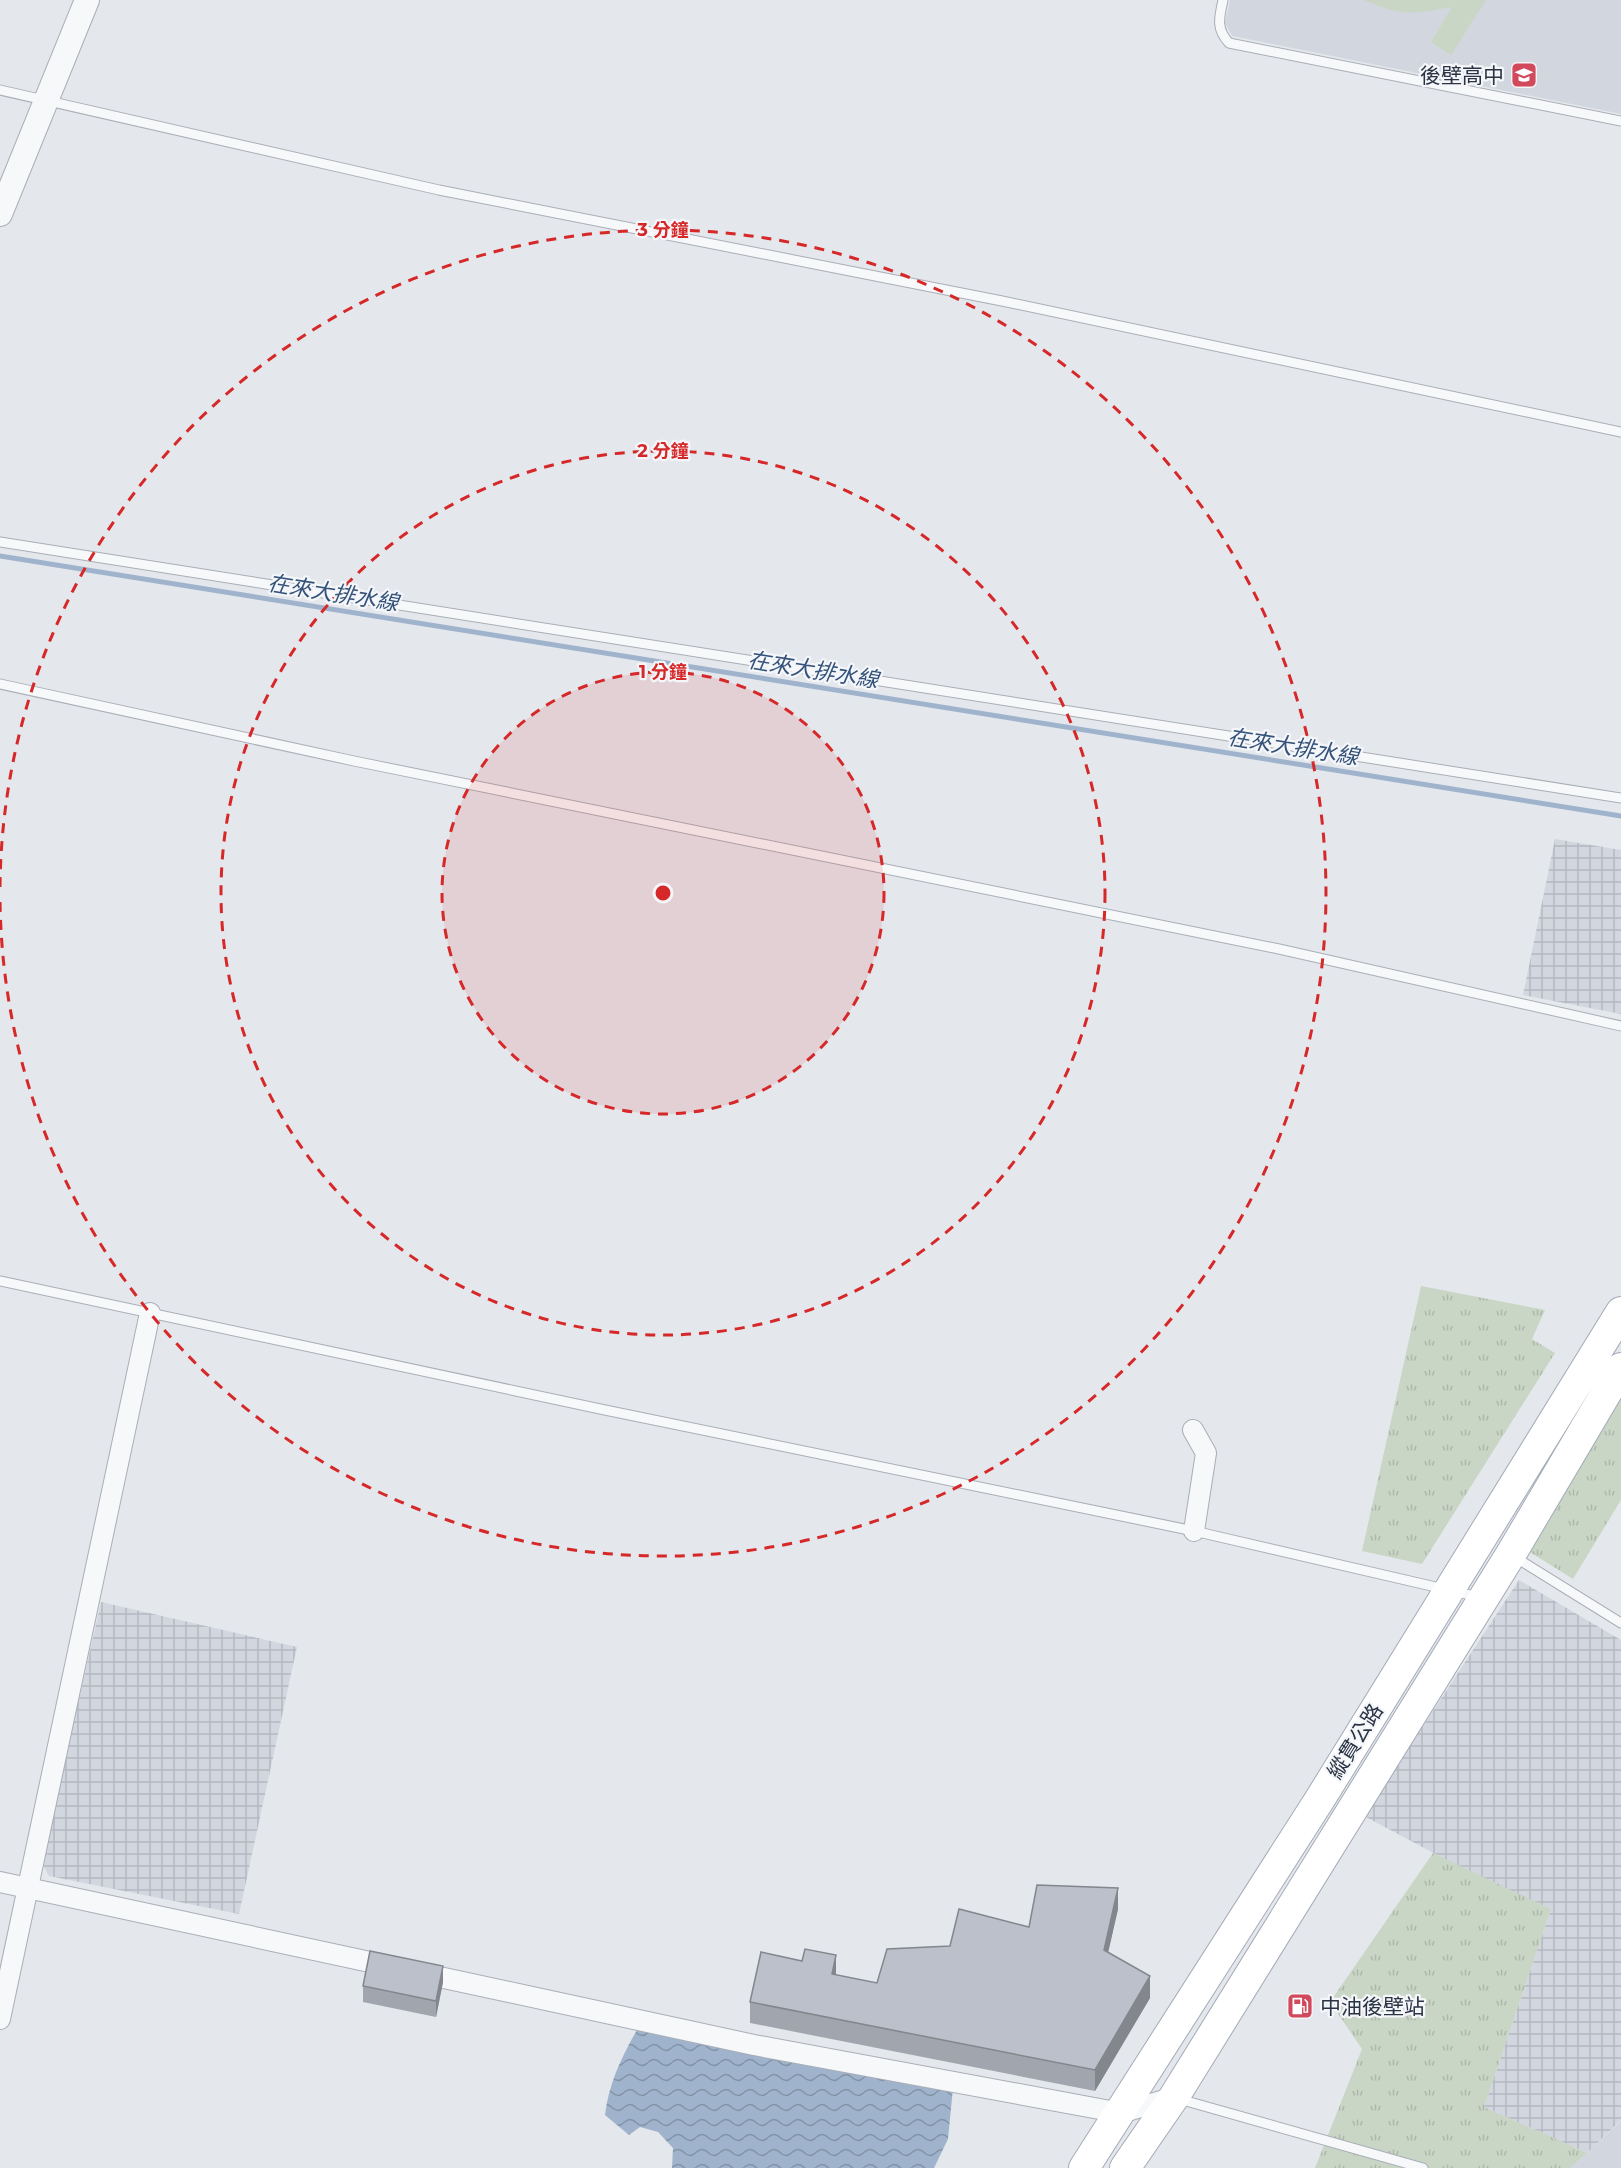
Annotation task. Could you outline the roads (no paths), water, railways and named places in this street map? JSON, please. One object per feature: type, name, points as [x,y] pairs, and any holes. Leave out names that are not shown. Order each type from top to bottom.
[{"type":"main road","name":"縱貫公路","points":[[1084,2168],[1121,2114],[1621,1311]]},
{"type":"main road","name":"縱貫公路","points":[[1125,2168],[1174,2097],[1511,1554],[1621,1368]]},
{"type":"street","points":[[0,214],[87,0]]},
{"type":"street","points":[[0,2019],[150,1313]]},
{"type":"street","points":[[1193,1430],[1206,1453],[1194,1531]]},
{"type":"street","points":[[0,1882],[754,2045],[1121,2114],[1174,2097]]},
{"type":"lane","points":[[1223,0],[1218,22],[1221,34],[1229,43],[1621,121]]},
{"type":"lane","points":[[0,90],[439,190],[1002,301],[1621,432]]},
{"type":"lane","points":[[0,542],[1621,798]]},
{"type":"lane","points":[[0,684],[354,761],[1279,949],[1621,1026]]},
{"type":"lane","points":[[0,1281],[1194,1531],[1483,1598]]},
{"type":"lane","points":[[1511,1554],[1621,1623]]},
{"type":"lane","points":[[1174,2097],[1423,2168]]},
{"type":"water","points":[[641,2023],[953,2088],[948,2139],[934,2168],[672,2168],[673,2148],[658,2132],[640,2127],[629,2135],[605,2115],[618,2067]]},
{"type":"waterway","name":"在來大排水線","points":[[0,556],[1621,816]]},
{"type":"place","name":"後壁高中","points":[[1524,75]]},
{"type":"place","name":"中油後壁站","points":[[1300,2006]]}]
